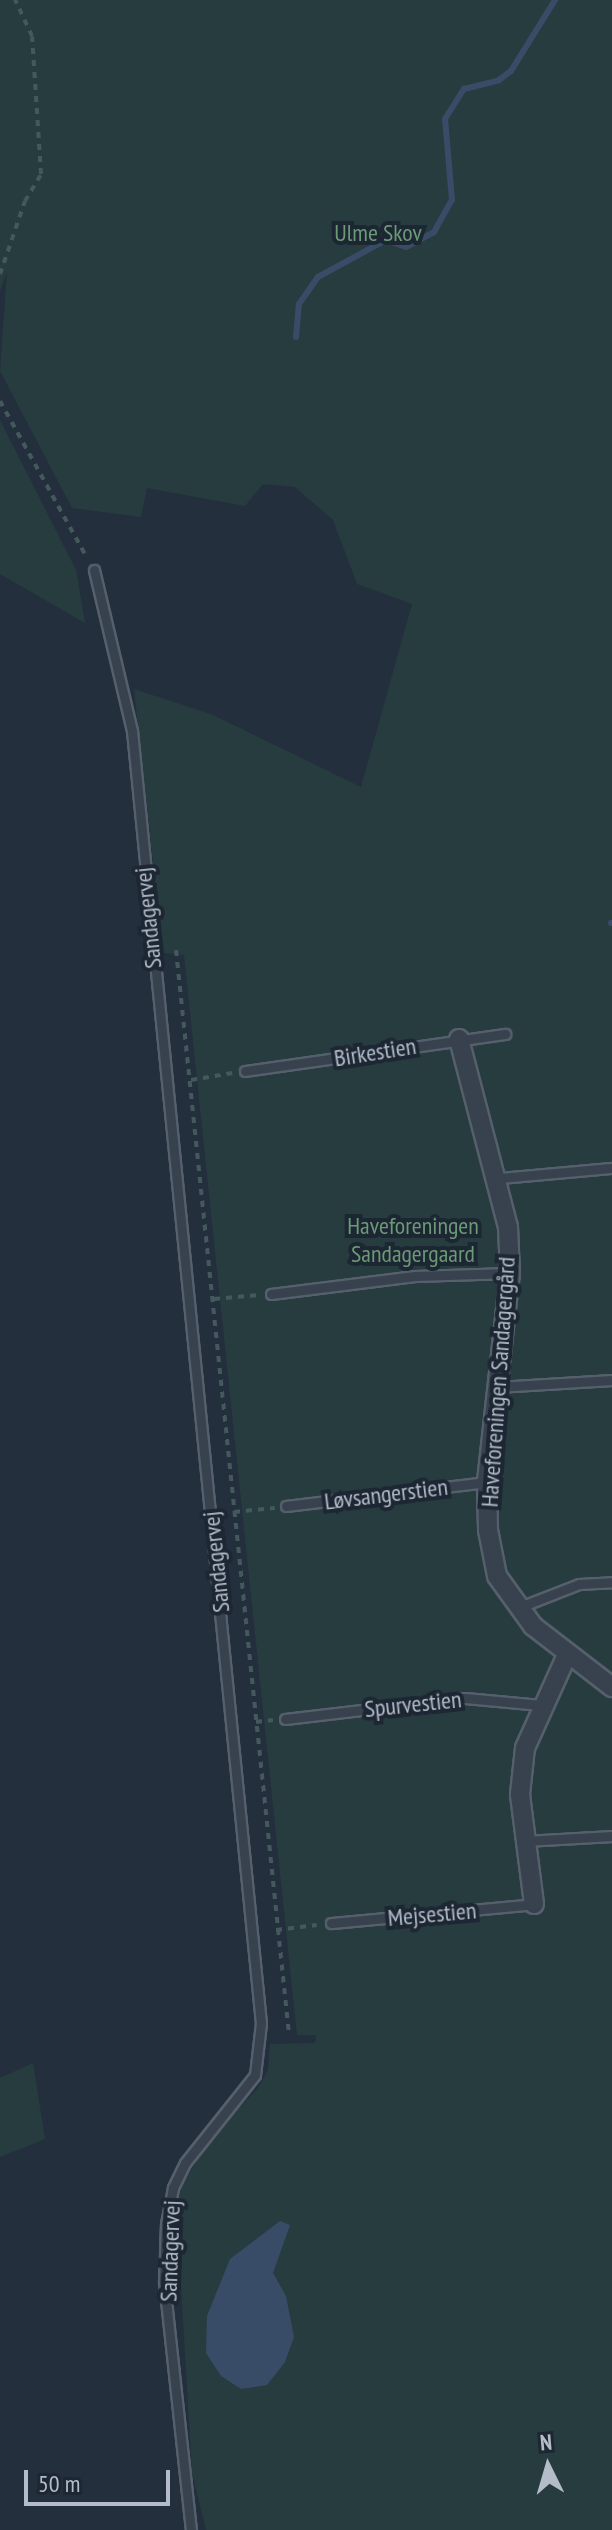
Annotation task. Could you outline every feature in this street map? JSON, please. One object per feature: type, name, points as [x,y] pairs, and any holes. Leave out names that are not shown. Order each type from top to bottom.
[{"type":"street","name":"Haveforeningen Sandagergård","points":[[459,1039],[464,1075],[499,1178],[510,1273],[487,1482],[488,1530],[497,1576],[517,1608],[567,1655],[612,1687]]},
{"type":"street","points":[[534,1904],[520,1794],[525,1748],[541,1705],[567,1655]]},
{"type":"lane","name":"Sandagervej","points":[[94,570],[132,731],[261,2023],[255,2075],[185,2163],[173,2188],[166,2223],[164,2282],[191,2530]]},
{"type":"lane","name":"Birkestien","points":[[245,1071],[505,1034]]},
{"type":"lane","points":[[499,1178],[612,1168]]},
{"type":"lane","points":[[271,1294],[415,1276],[510,1273]]},
{"type":"lane","points":[[497,1387],[612,1380]]},
{"type":"lane","name":"Løvsangerstien","points":[[286,1506],[487,1482]]},
{"type":"lane","points":[[517,1608],[579,1584],[612,1582]]},
{"type":"lane","name":"Spurvestien","points":[[285,1719],[465,1698],[541,1705]]},
{"type":"lane","points":[[525,1841],[612,1836]]},
{"type":"lane","name":"Mejsestien","points":[[331,1923],[534,1904]]},
{"type":"path","points":[[0,274],[25,201],[41,174],[32,36],[15,0]]},
{"type":"path","points":[[0,401],[94,570]]},
{"type":"path","points":[[176,950],[289,2034]]},
{"type":"path","points":[[191,1080],[245,1071]]},
{"type":"path","points":[[214,1299],[271,1294]]},
{"type":"path","points":[[234,1512],[286,1506]]},
{"type":"path","points":[[276,1930],[331,1923]]},
{"type":"green space","points":[[0,0],[612,0],[612,2530],[206,2530],[192,2473],[176,2202],[185,2179],[216,2132],[258,2088],[268,2070],[270,2044],[315,2043],[316,2035],[297,2035],[184,955],[163,953],[134,689],[213,715],[361,787],[412,604],[357,584],[333,520],[295,487],[263,484],[245,506],[147,488],[141,517],[72,508],[0,371],[7,272],[0,291]]},
{"type":"green space","points":[[0,420],[76,570],[85,623],[0,574]]},
{"type":"green space","points":[[33,2063],[45,2139],[0,2157],[0,2078]]},
{"type":"water","points":[[280,2221],[290,2225],[273,2273],[286,2296],[294,2337],[285,2362],[267,2385],[241,2389],[221,2376],[206,2353],[207,2316],[230,2259]]},
{"type":"waterway","points":[[296,337],[299,304],[318,277],[386,240],[406,247],[434,232],[452,200],[445,119],[464,89],[499,80],[511,71],[555,0]]},
{"type":"park label","name":"Ulme Skov","points":[[378,233]]},
{"type":"park label","name":"Haveforeningen Sandagergaard","points":[[413,1240]]}]
